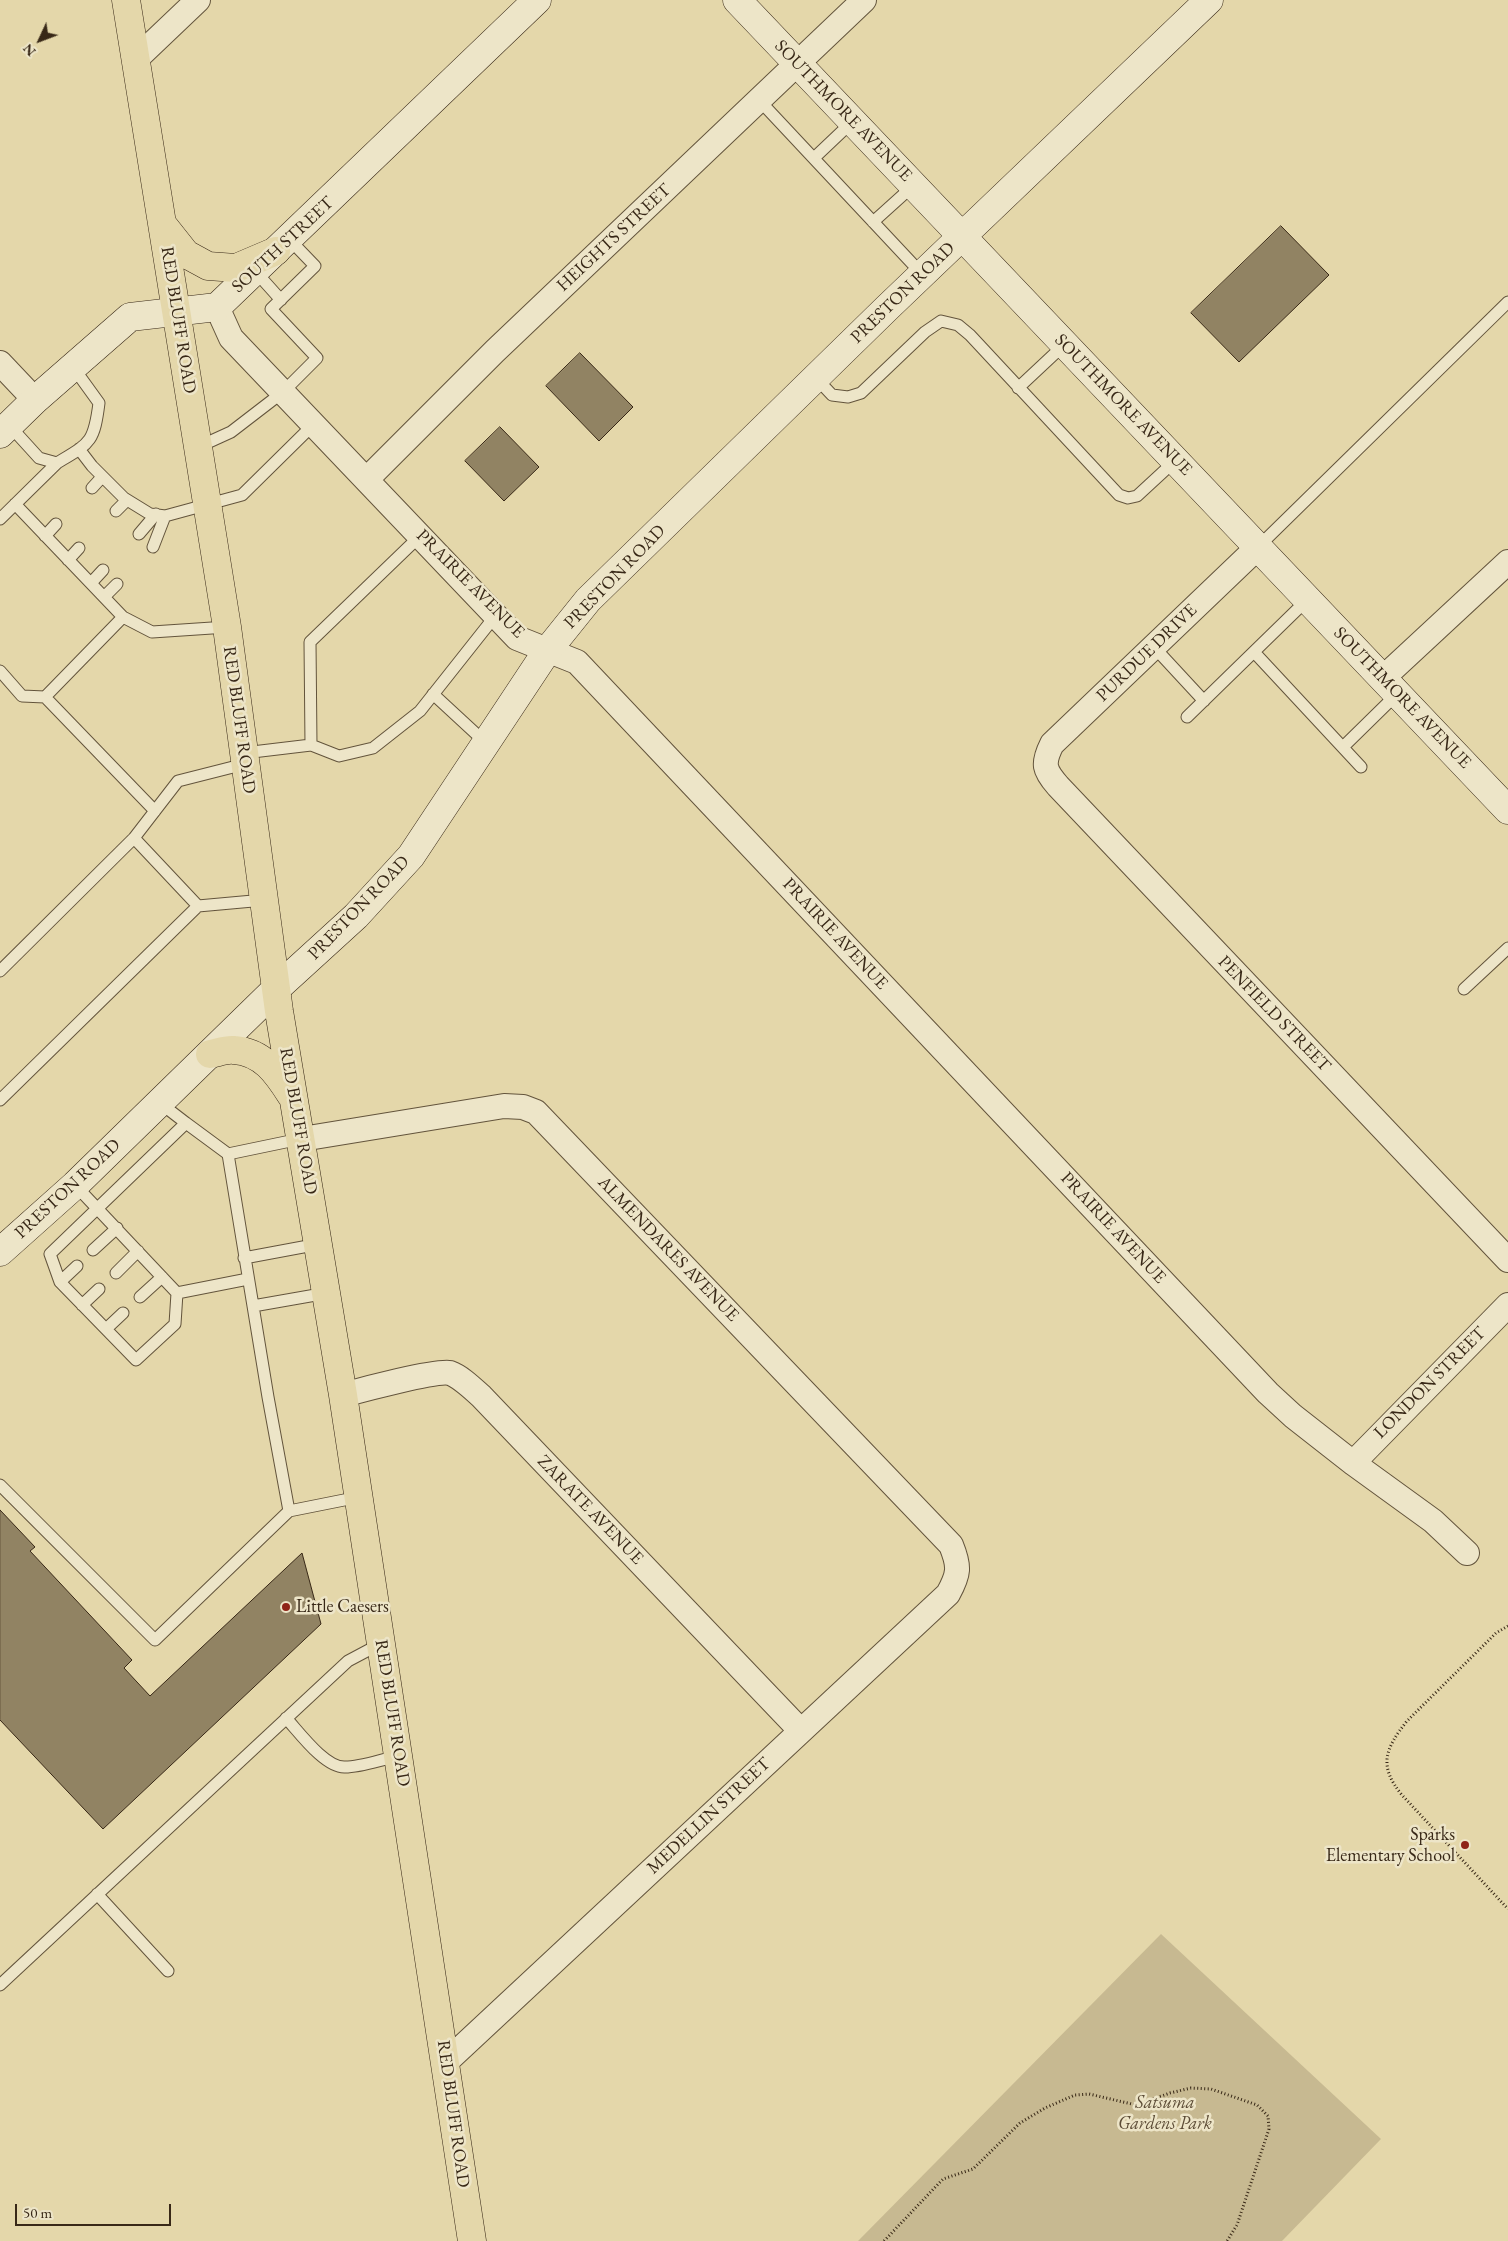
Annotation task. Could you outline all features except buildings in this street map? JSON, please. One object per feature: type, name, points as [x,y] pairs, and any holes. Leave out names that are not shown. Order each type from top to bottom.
[{"type":"main road","name":"RED BLUFF ROAD","points":[[126,0],[227,627],[276,990],[302,1139],[359,1496],[472,2241]]},
{"type":"main road","name":"SOUTH STREET","points":[[4,429],[130,317],[217,307],[536,0]]},
{"type":"main road","name":"SOUTHMORE AVENUE","points":[[737,0],[1508,810]]},
{"type":"main road","name":"PRESTON ROAD","points":[[0,1252],[74,1185],[276,990],[356,916],[411,856],[547,651],[588,600],[922,274],[1209,0]]},
{"type":"main road","points":[[162,224],[186,254],[208,266],[236,268],[283,245]]},
{"type":"main road","points":[[210,1054],[233,1050],[255,1056],[274,1069],[295,1102]]},
{"type":"street","points":[[135,60],[198,0]]},
{"type":"street","name":"HEIGHTS STREET","points":[[367,479],[496,351],[864,0]]},
{"type":"street","name":"PRAIRIE AVENUE","points":[[217,307],[231,338],[421,534],[518,638],[577,662],[1268,1393],[1293,1416],[1353,1463],[1433,1521],[1468,1553]]},
{"type":"street","points":[[0,363],[35,400]]},
{"type":"street","name":"PURDUE DRIVE","points":[[1045,765],[1046,756],[1052,744],[1258,547]]},
{"type":"street","points":[[1390,686],[1508,562]]},
{"type":"street","name":"PENFIELD STREET","points":[[1045,765],[1048,775],[1064,794],[1508,1260]]},
{"type":"street","name":"ALMENDARES AVENUE","points":[[302,1139],[504,1106],[523,1106],[536,1112],[944,1538],[951,1546],[958,1562]]},
{"type":"street","name":"LONDON STREET","points":[[1353,1463],[1508,1305]]},
{"type":"street","name":"ZARATE AVENUE","points":[[343,1395],[427,1375],[449,1373],[464,1382],[481,1396],[801,1730]]},
{"type":"street","name":"MEDELLIN STREET","points":[[446,2062],[948,1594],[957,1579],[958,1562]]},
{"type":"lane","points":[[759,100],[922,274]]},
{"type":"lane","points":[[814,158],[853,121]]},
{"type":"lane","points":[[873,222],[914,185]]},
{"type":"lane","points":[[198,447],[231,432],[283,392],[317,358],[271,309],[315,266],[283,245]]},
{"type":"lane","points":[[255,271],[281,300]]},
{"type":"lane","points":[[1258,547],[1508,302]]},
{"type":"lane","points":[[816,377],[832,395],[848,397],[861,393],[925,332],[941,320],[958,325],[970,335],[1119,496],[1128,498],[1137,496],[1176,460]]},
{"type":"lane","points":[[1018,388],[1065,344]]},
{"type":"lane","points":[[0,519],[56,462],[85,445],[95,430],[99,403],[73,367]]},
{"type":"lane","points":[[79,449],[102,476],[127,500],[150,514],[161,515],[207,505],[242,494],[314,424]]},
{"type":"lane","points":[[4,429],[39,458],[56,462]]},
{"type":"lane","points":[[92,488],[102,476]]},
{"type":"lane","points":[[116,511],[127,500]]},
{"type":"lane","points":[[15,504],[123,617],[152,632],[227,627]]},
{"type":"lane","points":[[139,534],[161,515]]},
{"type":"lane","points":[[153,547],[161,515]]},
{"type":"lane","points":[[45,536],[56,524]]},
{"type":"lane","points":[[311,745],[310,642],[421,534]]},
{"type":"lane","points":[[68,560],[79,548]]},
{"type":"lane","points":[[91,583],[103,570]]},
{"type":"lane","points":[[104,597],[117,584]]},
{"type":"lane","points":[[1187,717],[1308,599]]},
{"type":"lane","points":[[0,971],[134,838],[178,781],[245,758],[311,745],[340,756],[373,748],[420,710],[496,615]]},
{"type":"lane","points":[[45,697],[123,617]]},
{"type":"lane","points":[[1154,647],[1204,701]]},
{"type":"lane","points":[[1254,652],[1362,767]]},
{"type":"lane","points":[[0,671],[22,696],[45,697],[155,811]]},
{"type":"lane","points":[[1343,747],[1390,686]]},
{"type":"lane","points":[[433,694],[486,743]]},
{"type":"lane","points":[[134,838],[198,906]]},
{"type":"lane","points":[[0,1100],[198,906],[264,900]]},
{"type":"lane","points":[[1464,989],[1508,948]]},
{"type":"lane","points":[[160,1103],[228,1154],[244,1258],[289,1511]]},
{"type":"lane","points":[[74,1185],[98,1208],[177,1292],[175,1324],[136,1360],[60,1282],[50,1254],[98,1208],[186,1123]]},
{"type":"lane","points":[[228,1154],[302,1139]]},
{"type":"lane","points":[[93,1250],[116,1228]]},
{"type":"lane","points":[[244,1258],[319,1244]]},
{"type":"lane","points":[[116,1273],[138,1251]]},
{"type":"lane","points":[[60,1282],[77,1266]]},
{"type":"lane","points":[[140,1297],[162,1277]]},
{"type":"lane","points":[[177,1292],[248,1279]]},
{"type":"lane","points":[[82,1305],[99,1289]]},
{"type":"lane","points":[[253,1306],[327,1293]]},
{"type":"lane","points":[[106,1329],[123,1313]]},
{"type":"lane","points":[[0,1486],[155,1640],[289,1511],[359,1496]]},
{"type":"lane","points":[[0,1985],[348,1661],[382,1643]]},
{"type":"lane","points":[[286,1718],[322,1757],[335,1766],[345,1768],[399,1756]]},
{"type":"lane","points":[[97,1894],[168,1970]]},
{"type":"path","points":[[1508,1626],[1496,1633],[1407,1721],[1396,1735],[1386,1761],[1387,1772],[1392,1782],[1508,1909]]},
{"type":"path","points":[[884,2241],[943,2179],[973,2169],[1020,2123],[1045,2108],[1075,2095],[1089,2094],[1136,2106],[1170,2093],[1191,2088],[1211,2089],[1257,2105],[1268,2116],[1269,2129],[1259,2154],[1237,2225],[1227,2241]]},
{"type":"green space","name":"Satsuma Gardens Park","points":[[1161,1934],[1381,2139],[1282,2241],[858,2241]]},
{"type":"place","name":"Little Caesers","points":[[286,1607]]},
{"type":"place","name":"Sparks Elementary School","points":[[1465,1845]]}]
